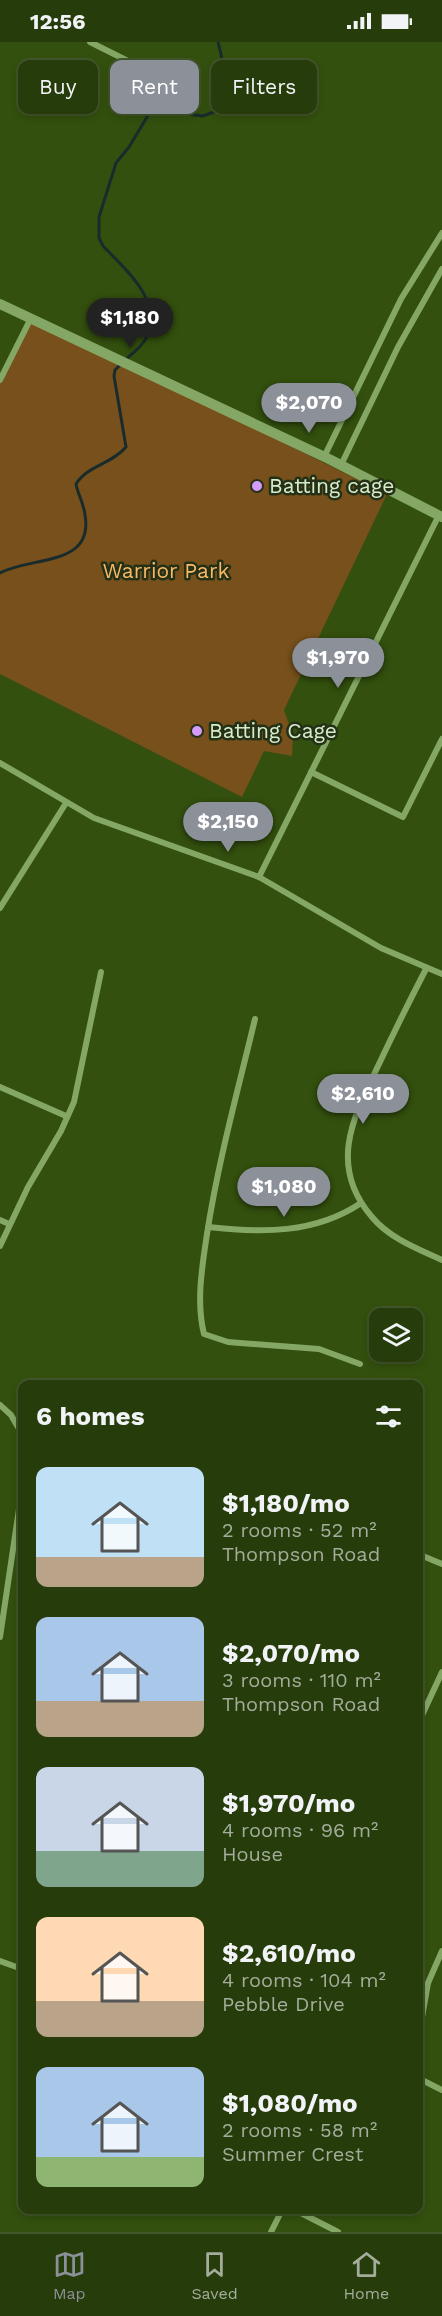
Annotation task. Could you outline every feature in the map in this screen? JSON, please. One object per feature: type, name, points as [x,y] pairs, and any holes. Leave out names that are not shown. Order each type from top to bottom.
[{"type":"street","points":[[90,42],[126,60]]},
{"type":"street","points":[[324,457],[411,280],[442,233]]},
{"type":"street","points":[[341,465],[393,357],[442,269]]},
{"type":"street","points":[[0,304],[341,465],[440,516],[259,877]]},
{"type":"street","points":[[0,380],[31,318]]},
{"type":"street","points":[[311,772],[403,817],[442,739]]},
{"type":"street","points":[[0,763],[66,803],[120,829],[259,877],[381,948],[442,974]]},
{"type":"street","points":[[0,906],[66,803]]},
{"type":"street","points":[[426,969],[351,1124],[348,1166],[361,1203],[383,1228],[442,1260]]},
{"type":"street","points":[[0,1246],[9,1224],[61,1131],[79,1084],[101,972]]},
{"type":"street","points":[[255,1019],[208,1227],[200,1323],[204,1334],[240,1344],[320,1348],[360,1364]]},
{"type":"street","points":[[0,1087],[66,1116]]},
{"type":"street","points":[[208,1227],[258,1231],[296,1229],[330,1220],[361,1203]]},
{"type":"street","points":[[0,1220],[9,1224]]},
{"type":"street","points":[[0,1406],[11,1415],[18,1427]]},
{"type":"street","points":[[0,1637],[18,1535]]},
{"type":"street","points":[[423,1556],[442,1564]]},
{"type":"street","points":[[423,1713],[442,1672]]},
{"type":"street","points":[[423,2012],[428,1983],[442,1951]]},
{"type":"street","points":[[0,1961],[18,1968]]},
{"type":"street","points":[[423,2080],[442,2090]]},
{"type":"street","points":[[271,2232],[280,2214]]},
{"type":"street","points":[[303,2214],[338,2232]]},
{"type":"green space","name":"Warrior Park","points":[[31,318],[387,494],[284,710],[293,736],[292,756],[264,751],[242,797],[0,674],[0,380]]},
{"type":"waterway","points":[[125,360],[145,340],[150,326],[151,313],[140,288],[103,246],[99,238],[99,217],[116,163],[129,147],[150,112],[163,103],[175,101],[187,114],[203,116],[219,110],[225,85],[218,42]]},
{"type":"waterway","points":[[0,573],[58,557],[70,552],[80,544],[85,532],[85,515],[76,484],[87,473],[126,447],[114,376],[115,370],[120,365]]},
{"type":"place","name":"Batting cage","points":[[257,486]]},
{"type":"place","name":"Batting Cage","points":[[197,731]]}]
